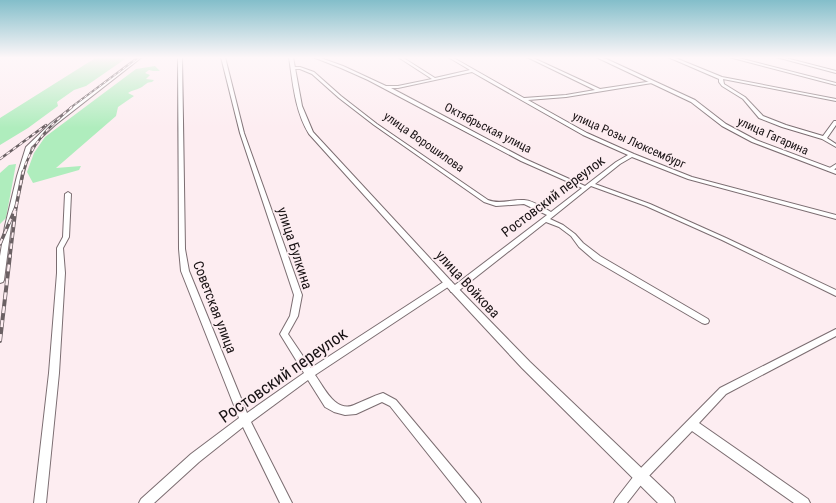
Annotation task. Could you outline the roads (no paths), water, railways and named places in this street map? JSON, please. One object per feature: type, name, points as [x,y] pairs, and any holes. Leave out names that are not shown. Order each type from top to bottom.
[{"type":"main road","name":"улица Войкова","points":[[295,80],[300,110],[311,133],[451,287],[526,364],[668,503]]},
{"type":"main road","name":"улица Гагарина","points":[[649,80],[693,101],[724,124],[754,141],[836,172]]},
{"type":"street","points":[[0,280],[8,226],[20,176],[29,147],[53,124],[110,80]]},
{"type":"street","name":"Советская улица","points":[[180,80],[182,249],[184,271],[245,420],[286,503]]},
{"type":"street","name":"улица Булкина","points":[[229,80],[242,133],[298,295],[294,316],[284,334],[329,404],[340,411],[353,412],[372,400],[383,397],[393,403],[475,503]]},
{"type":"street","name":"улица Ворошилова","points":[[323,80],[368,119],[486,201],[492,204],[504,205],[525,202],[548,216],[573,235],[581,245],[597,258],[706,321]]},
{"type":"street","name":"Октябрьская улица","points":[[373,80],[496,146],[588,186],[648,205],[724,239],[836,293]]},
{"type":"street","points":[[387,87],[398,87],[428,80]]},
{"type":"street","name":"улица Розы Люксембург","points":[[490,80],[526,99],[585,134],[632,155],[690,178],[836,217]]},
{"type":"street","points":[[578,80],[601,91]]},
{"type":"street","points":[[721,80],[723,85],[744,98],[761,117],[784,126],[824,138],[836,146]]},
{"type":"street","points":[[734,80],[836,100]]},
{"type":"street","points":[[822,80],[836,84]]},
{"type":"street","points":[[526,99],[566,96],[652,82]]},
{"type":"street","points":[[824,138],[836,122]]},
{"type":"street","points":[[829,132],[836,133]]},
{"type":"street","name":"Ростовский переулок","points":[[145,503],[195,458],[309,374],[451,287],[618,163],[632,155]]},
{"type":"street","points":[[830,170],[836,166]]},
{"type":"street","points":[[40,503],[54,373],[61,273],[60,248],[66,237],[68,194]]},
{"type":"street","points":[[620,503],[641,476],[723,391],[836,332]]},
{"type":"street","points":[[691,424],[804,503]]},
{"type":"railway","points":[[70,108],[107,80]]},
{"type":"railway","points":[[23,173],[31,153],[42,136],[72,107]]},
{"type":"railway","points":[[0,159],[46,125]]},
{"type":"railway","points":[[16,207],[23,172]]},
{"type":"railway","points":[[0,244],[16,207]]},
{"type":"railway","points":[[10,256],[16,207]]},
{"type":"railway","points":[[0,341],[10,255]]}]
